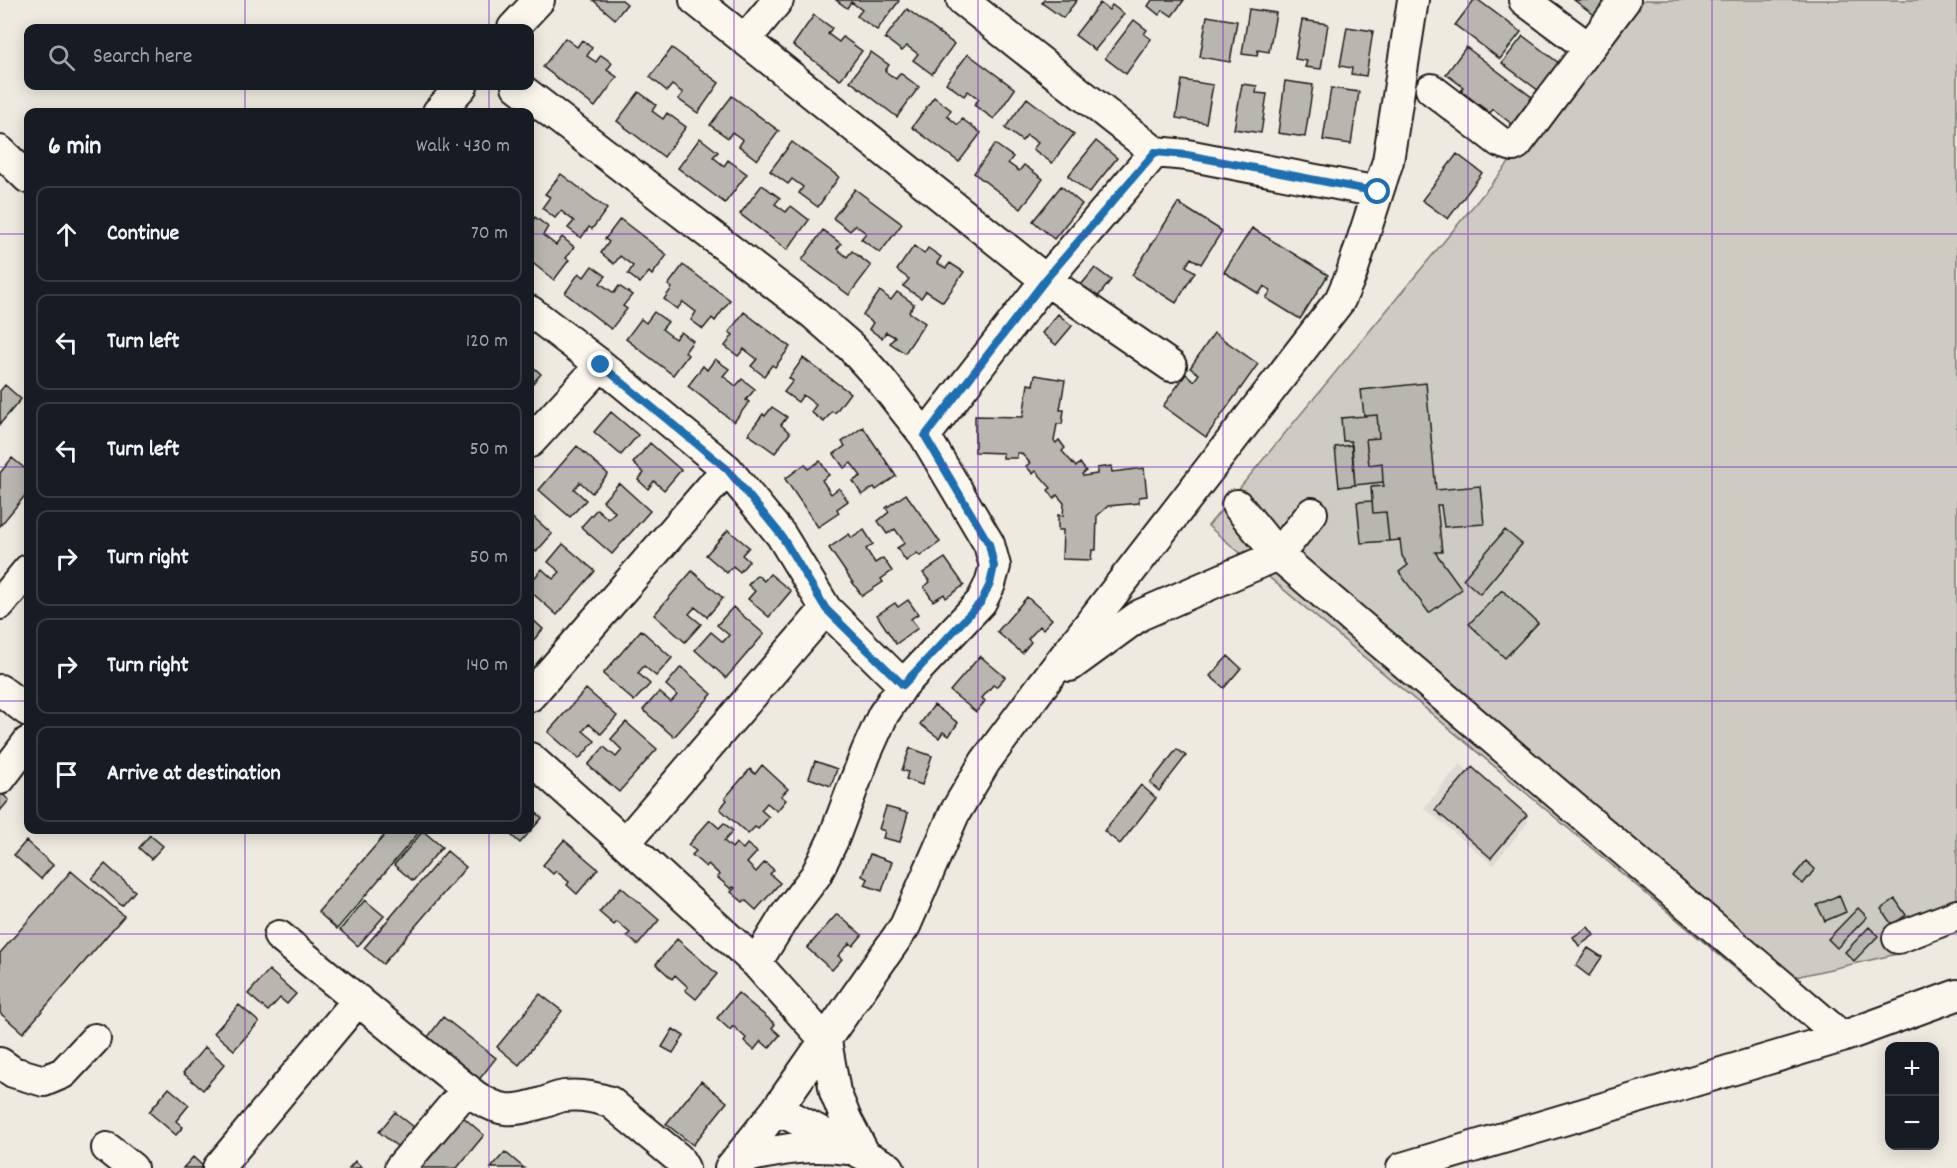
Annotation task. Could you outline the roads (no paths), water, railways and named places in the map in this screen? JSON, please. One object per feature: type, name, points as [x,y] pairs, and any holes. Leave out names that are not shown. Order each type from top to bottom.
[{"type":"street","points":[[517,24],[538,0]]},
{"type":"street","points":[[745,40],[778,0]]},
{"type":"street","points":[[962,0],[1155,152],[1187,155],[1378,192]]},
{"type":"street","points":[[733,1163],[777,1109],[904,926],[954,814],[985,762],[1340,300],[1351,275],[1388,161],[1413,0]]},
{"type":"street","points":[[1524,0],[1589,48]]},
{"type":"street","points":[[1431,89],[1500,142],[1513,146],[1520,141],[1625,0]]},
{"type":"street","points":[[698,1],[1046,279],[1171,366]]},
{"type":"street","points":[[442,108],[458,90]]},
{"type":"street","points":[[522,90],[851,347],[880,379],[925,436],[989,544],[994,566],[990,584],[981,602],[903,685],[883,715],[833,840],[816,874],[785,916],[756,963]]},
{"type":"street","points":[[0,151],[24,174]]},
{"type":"street","points":[[925,436],[1046,279],[1155,152]]},
{"type":"street","points":[[534,314],[601,365],[727,469],[781,535],[826,609],[903,685]]},
{"type":"street","points":[[534,438],[601,365]]},
{"type":"street","points":[[534,691],[727,469]]},
{"type":"street","points":[[1237,505],[1278,555],[1842,1037]]},
{"type":"street","points":[[1041,687],[1140,615],[1278,555],[1312,513]]},
{"type":"street","points":[[0,604],[24,575]]},
{"type":"street","points":[[625,843],[826,609]]},
{"type":"street","points":[[0,690],[24,708]]},
{"type":"street","points":[[0,779],[24,747]]},
{"type":"street","points":[[534,762],[756,963],[826,1041],[835,1092],[846,1119],[871,1158]]},
{"type":"street","points":[[1898,938],[1957,915]]},
{"type":"street","points":[[279,936],[466,1089],[490,1106],[499,1110],[526,1107],[561,1096],[573,1095],[598,1098],[610,1102],[678,1158],[684,1168]]},
{"type":"street","points":[[1402,1168],[1842,1037],[1957,995]]},
{"type":"street","points":[[218,1168],[358,1000]]},
{"type":"street","points":[[0,1063],[13,1072],[44,1082],[63,1073],[95,1039]]},
{"type":"street","points":[[400,1168],[466,1089]]},
{"type":"street","points":[[777,1109],[871,1158]]},
{"type":"street","points":[[733,1163],[779,1149],[824,1146],[871,1158]]},
{"type":"street","points":[[107,1148],[132,1168]]}]
